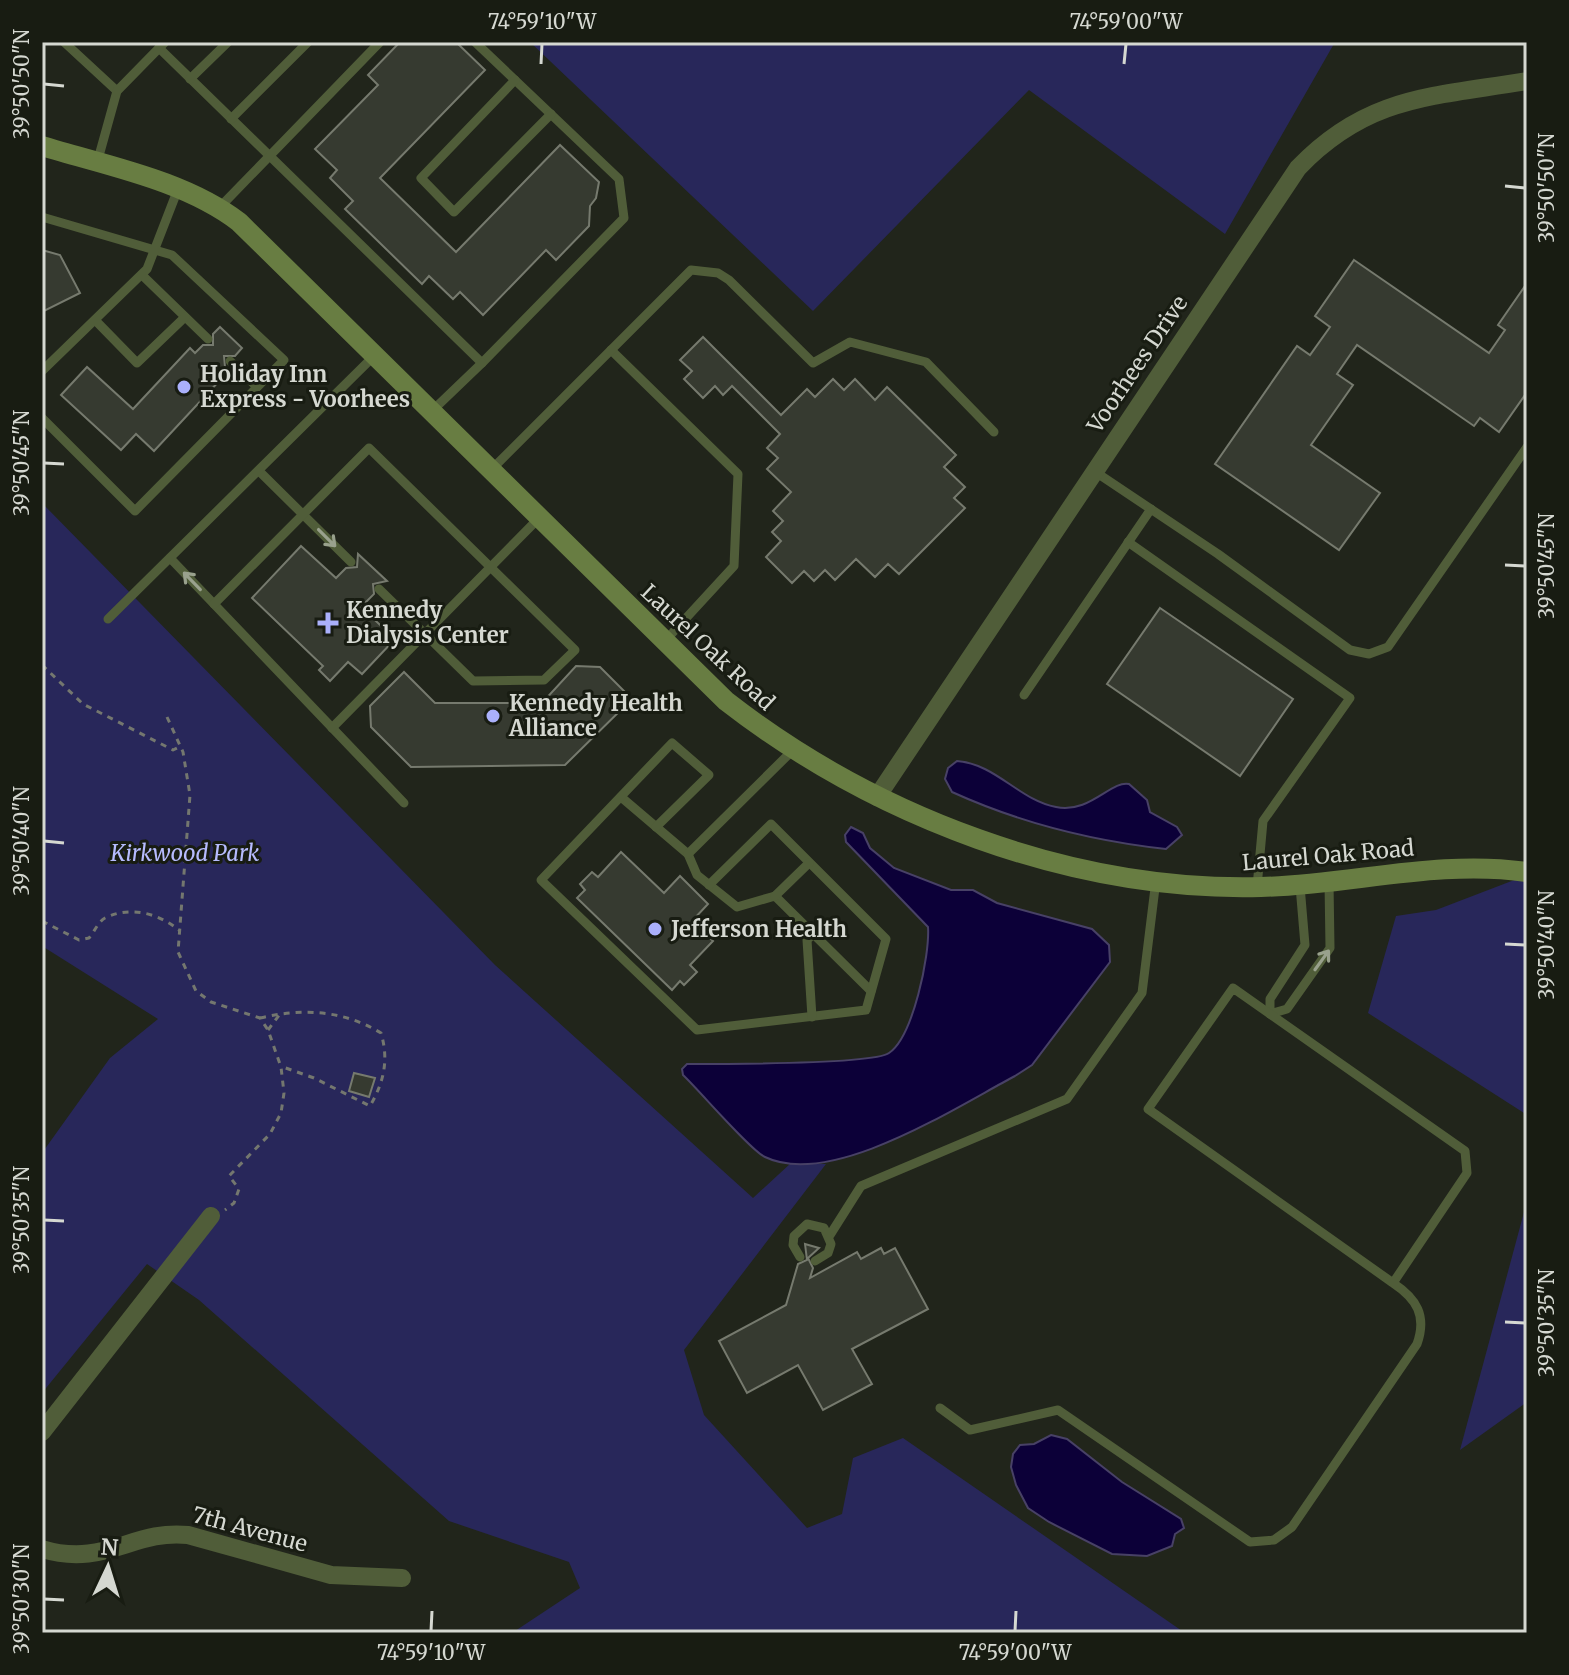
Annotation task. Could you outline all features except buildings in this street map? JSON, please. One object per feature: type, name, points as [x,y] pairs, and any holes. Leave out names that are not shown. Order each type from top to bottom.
[{"type":"street","name":"Voorhees Drive","points":[[877,797],[1298,168],[1316,148],[1347,124],[1371,112],[1411,101],[1527,81]]},
{"type":"street","name":"Laurel Oak Road","points":[[42,146],[178,189],[220,207],[376,354],[726,701],[793,750],[877,797],[971,837],[1037,857],[1156,880],[1257,887],[1300,886],[1464,869],[1527,872]]},
{"type":"street","points":[[42,1432],[211,1216]]},
{"type":"street","name":"7th Avenue","points":[[42,1549],[76,1555],[105,1553],[164,1532],[188,1535],[270,1561],[331,1575],[402,1578]]},
{"type":"lane","points":[[64,42],[117,91]]},
{"type":"lane","points":[[190,79],[228,42]]},
{"type":"lane","points":[[231,119],[308,42]]},
{"type":"lane","points":[[220,207],[267,154],[380,42]]},
{"type":"lane","points":[[433,410],[624,218],[619,179],[475,42]]},
{"type":"lane","points":[[97,163],[117,91],[162,45],[190,79],[482,363]]},
{"type":"lane","points":[[515,80],[421,178],[454,212],[551,114]]},
{"type":"lane","points":[[42,371],[142,275],[178,189]]},
{"type":"lane","points":[[42,217],[172,255],[284,360],[135,511],[42,418]]},
{"type":"lane","points":[[491,470],[691,270],[705,269],[729,280],[813,363],[850,342],[926,362],[994,432]]},
{"type":"lane","points":[[142,275],[208,339]]},
{"type":"lane","points":[[95,320],[137,363],[185,317]]},
{"type":"lane","points":[[611,350],[738,474],[734,566],[665,641]]},
{"type":"lane","points":[[108,619],[376,354]]},
{"type":"lane","points":[[230,361],[257,387]]},
{"type":"lane","points":[[1094,471],[1350,650],[1369,654],[1388,647],[1527,447]]},
{"type":"lane","points":[[214,604],[369,448],[575,650],[544,680],[473,681],[379,589]]},
{"type":"lane","points":[[259,471],[351,562]]},
{"type":"lane","points":[[1024,695],[1151,509]]},
{"type":"lane","points":[[332,728],[539,518]]},
{"type":"lane","points":[[1128,542],[1350,698],[1263,821],[1257,887]]},
{"type":"lane","points":[[170,558],[404,803]]},
{"type":"lane","points":[[656,827],[709,775],[672,743],[541,880],[697,1030],[866,1010],[886,939],[771,824],[709,885]]},
{"type":"lane","points":[[688,854],[793,750]]},
{"type":"lane","points":[[621,797],[688,854],[697,875],[737,907],[775,896],[809,863]]},
{"type":"lane","points":[[815,1261],[828,1253],[830,1235],[861,1186],[1067,1099],[1142,993],[1156,880]]},
{"type":"lane","points":[[1270,1014],[1287,1009],[1330,948],[1329,882]]},
{"type":"lane","points":[[1270,1014],[1270,999],[1305,945],[1300,886]]},
{"type":"lane","points":[[775,896],[871,991]]},
{"type":"lane","points":[[812,1017],[807,940],[813,934]]},
{"type":"lane","points":[[940,1408],[970,1430],[1058,1410],[1250,1542],[1274,1540],[1292,1527],[1417,1344],[1422,1331],[1418,1304],[1393,1283],[1148,1109],[1233,988],[1465,1151],[1467,1173],[1393,1283]]},
{"type":"lane","points":[[800,1257],[793,1245],[799,1228],[816,1224],[830,1235]]},
{"type":"path","points":[[42,665],[83,704],[159,745],[173,750],[181,746]]},
{"type":"path","points":[[167,717],[181,746],[190,795],[178,952],[196,991],[211,1002],[260,1018],[280,1014],[339,1014],[365,1023],[381,1033],[386,1050],[380,1089],[370,1106],[314,1078],[281,1067]]},
{"type":"path","points":[[42,921],[79,940],[89,938],[102,919],[118,914],[162,916],[180,931]]},
{"type":"path","points":[[268,1030],[280,1014]]},
{"type":"path","points":[[211,1216],[234,1203],[239,1189],[229,1176],[270,1134],[281,1113],[284,1093],[281,1067],[268,1030],[260,1018]]},
{"type":"green space","points":[[530,42],[1335,42],[1225,234],[1029,90],[813,311]]},
{"type":"green space","name":"Kirkwood Park","points":[[42,503],[495,965],[753,1198],[791,1163],[826,1164],[684,1350],[704,1415],[807,1528],[842,1514],[853,1458],[903,1438],[1185,1633],[512,1633],[580,1588],[569,1562],[449,1521],[199,1300],[147,1264],[42,1393],[42,1153],[110,1058],[158,1019],[42,946]]},
{"type":"green space","points":[[1527,875],[1527,1115],[1368,1013],[1396,916],[1436,910]]},
{"type":"green space","points":[[1527,1201],[1527,1402],[1460,1450]]},
{"type":"shaded area","points":[[957,761],[984,768],[1030,797],[1056,807],[1079,806],[1115,787],[1129,784],[1147,800],[1150,812],[1177,827],[1182,835],[1166,849],[1111,841],[1030,821],[952,792],[945,779],[948,768]]},
{"type":"shaded area","points":[[851,827],[863,833],[870,848],[894,868],[951,890],[973,890],[997,903],[1092,929],[1109,945],[1110,962],[1032,1065],[1015,1076],[927,1124],[858,1154],[824,1162],[792,1164],[758,1152],[683,1075],[682,1069],[687,1064],[793,1063],[877,1057],[889,1053],[898,1044],[918,994],[928,927],[846,842],[845,835]]},
{"type":"shaded area","points":[[1051,1435],[1067,1439],[1122,1482],[1181,1519],[1184,1528],[1175,1534],[1172,1546],[1147,1556],[1112,1554],[1028,1508],[1011,1467],[1013,1454],[1020,1445],[1034,1444]]},
{"type":"place","name":"Holiday Inn Express - Voorhees","points":[[184,387]]},
{"type":"place","name":"Kennedy Dialysis Center","points":[[328,623]]},
{"type":"place","name":"Kennedy Health Alliance","points":[[493,716]]},
{"type":"place","name":"Jefferson Health","points":[[655,929]]}]
